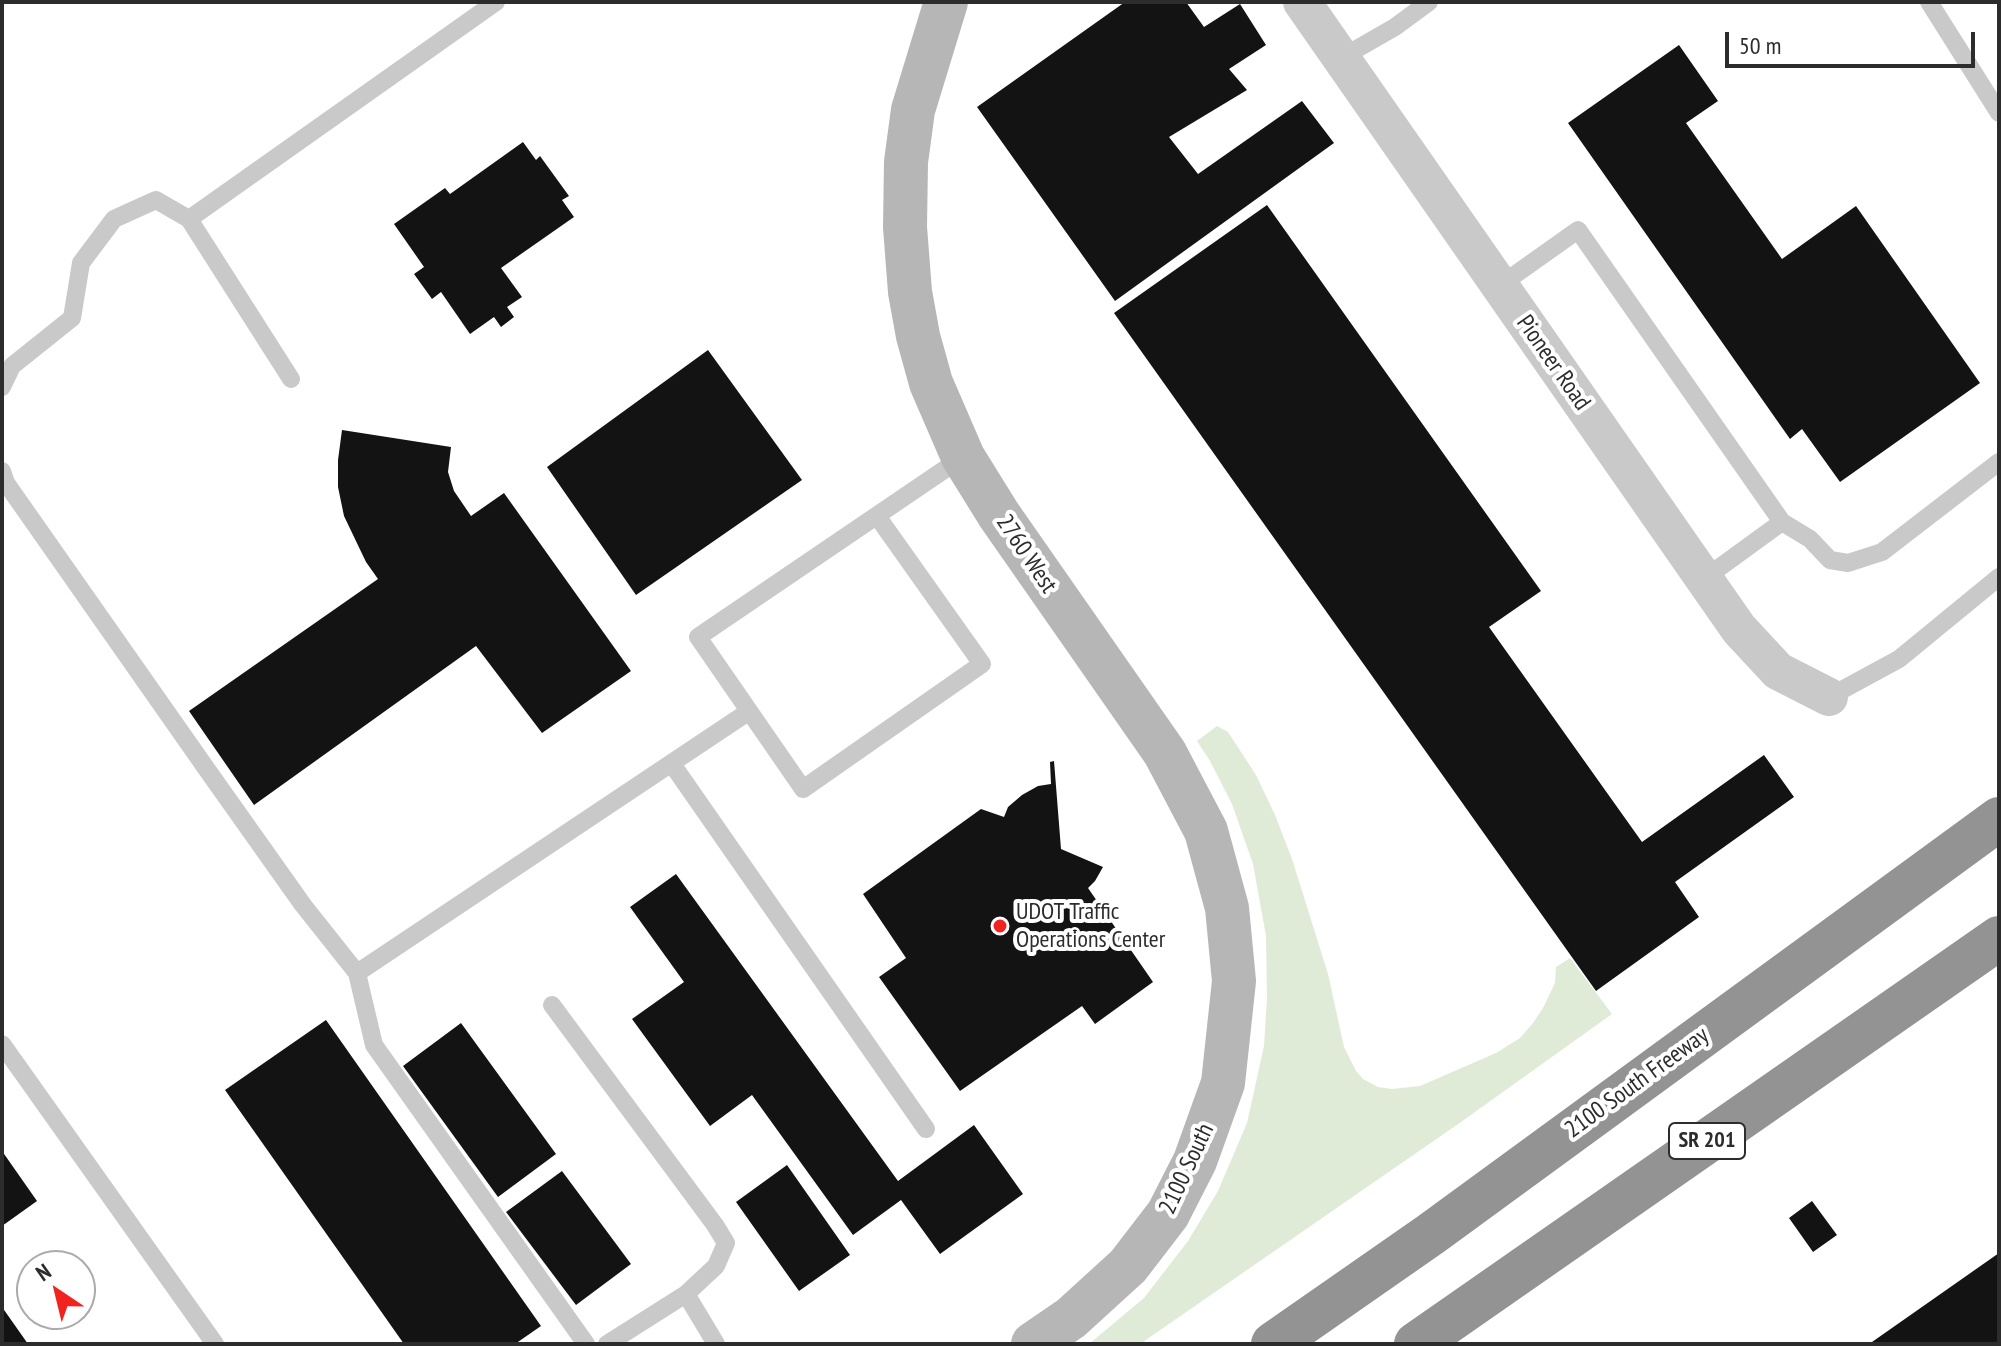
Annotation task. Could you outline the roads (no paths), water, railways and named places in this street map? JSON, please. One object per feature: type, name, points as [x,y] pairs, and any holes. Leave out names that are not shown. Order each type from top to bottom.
[{"type":"highway","name":"2100 South Freeway","points":[[1273,1344],[1431,1234],[1989,824]]},
{"type":"highway","name":"SR 201","points":[[1416,1344],[1999,938]]},
{"type":"highway","points":[[1253,1344],[1431,1234]]},
{"type":"main road","name":"2760 West","points":[[946,2],[913,110],[906,162],[905,227],[910,292],[918,336],[931,383],[963,457],[999,515],[1165,753],[1206,831],[1227,908],[1234,981],[1223,1083]]},
{"type":"main road","name":"2100 South","points":[[1033,1344],[1071,1318],[1128,1266],[1168,1214],[1195,1161],[1223,1083]]},
{"type":"street","name":"Pioneer Road","points":[[1302,2],[1739,629],[1778,671],[1829,697]]},
{"type":"lane","points":[[189,219],[496,2]]},
{"type":"lane","points":[[1341,58],[1395,27],[1429,2]]},
{"type":"lane","points":[[1929,2],[1999,113]]},
{"type":"lane","points":[[2,387],[12,366],[72,318],[81,263],[114,219],[156,200],[189,219],[291,379]]},
{"type":"lane","points":[[1499,286],[1578,230],[1782,522],[1810,539],[1830,560],[1848,563],[1882,552],[1999,462]]},
{"type":"lane","points":[[877,516],[982,664],[803,789],[698,637],[963,457]]},
{"type":"lane","points":[[2,471],[6,483],[216,783],[303,905],[357,973],[374,1045],[586,1344]]},
{"type":"lane","points":[[1705,578],[1782,522]]},
{"type":"lane","points":[[1829,697],[1899,659],[1999,577]]},
{"type":"lane","points":[[357,973],[748,712]]},
{"type":"lane","points":[[672,764],[926,1129]]},
{"type":"lane","points":[[552,1005],[726,1243],[716,1266],[686,1294],[607,1344]]},
{"type":"lane","points":[[2,1044],[215,1344]]},
{"type":"lane","points":[[686,1294],[716,1344]]},
{"type":"place","name":"UDOT Traffic Operations Center","points":[[1000,926]]}]
